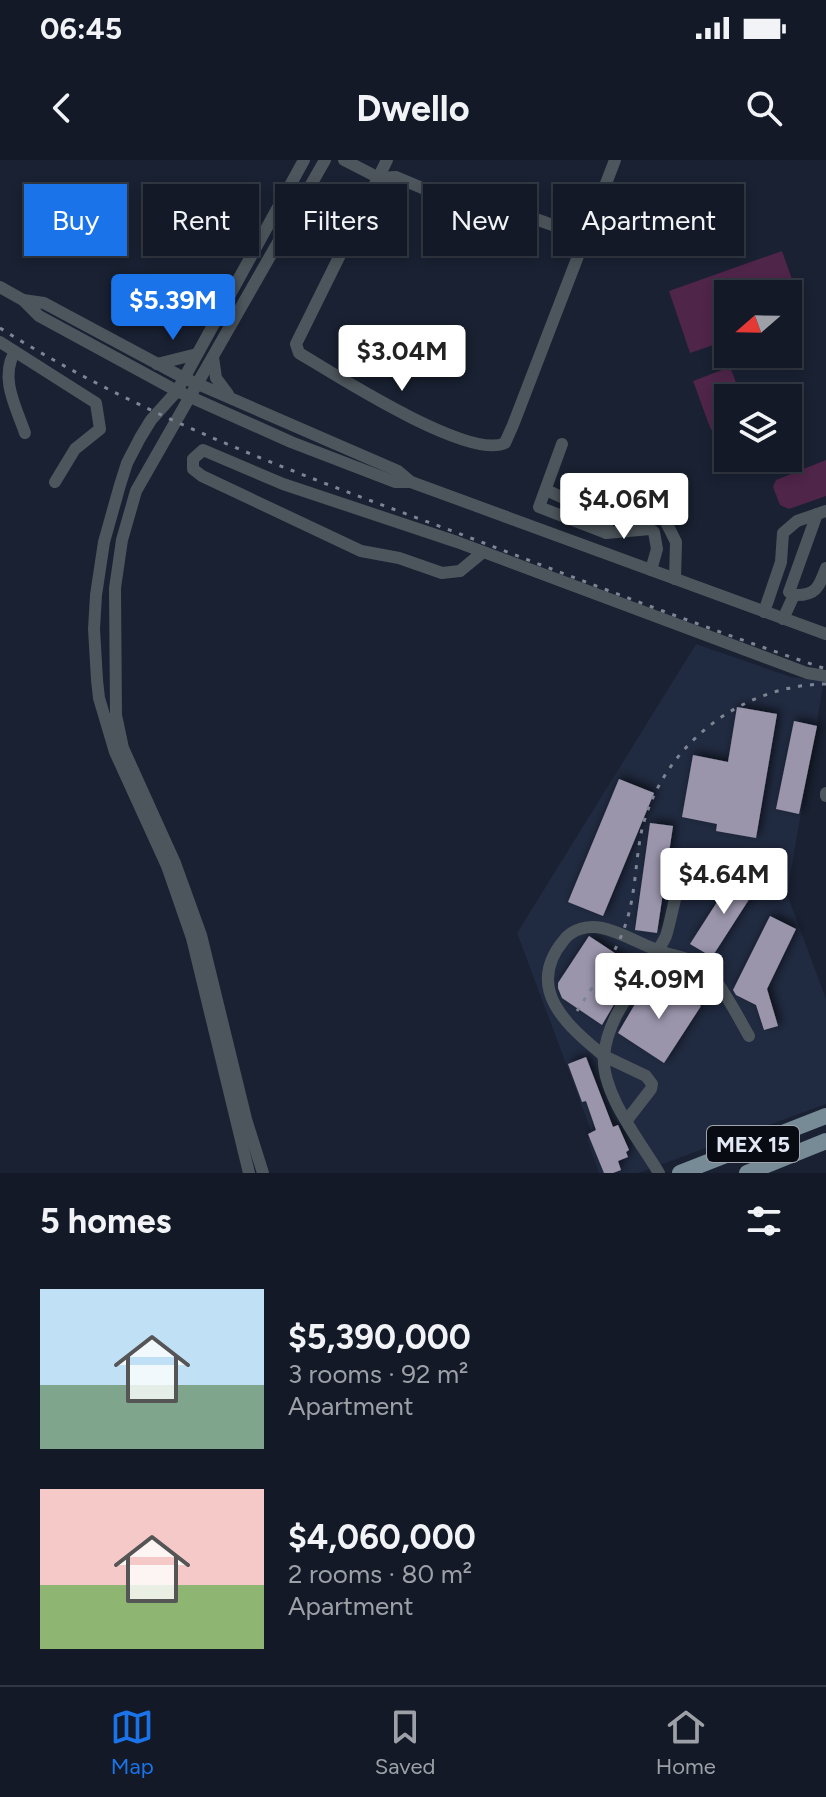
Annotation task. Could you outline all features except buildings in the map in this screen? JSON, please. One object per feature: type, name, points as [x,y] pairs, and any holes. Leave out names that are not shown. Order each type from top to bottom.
[{"type":"main road","name":"MEX 15","points":[[680,1173],[826,1116]]},
{"type":"main road","name":"MEX 15","points":[[747,1173],[826,1141]]},
{"type":"street","points":[[291,184],[304,160]]},
{"type":"street","points":[[311,184],[325,160]]},
{"type":"street","points":[[344,160],[362,164],[379,178],[396,177],[453,201],[530,217],[553,225]]},
{"type":"street","points":[[386,160],[396,177]]},
{"type":"street","points":[[386,160],[296,349],[404,415],[488,446],[497,447],[505,443],[579,256]]},
{"type":"street","points":[[606,184],[615,160]]},
{"type":"street","points":[[263,1173],[218,1019],[167,866],[115,752],[99,698],[94,629],[104,542],[127,463],[151,420],[177,391],[275,212]]},
{"type":"street","points":[[249,1173],[201,935],[175,863],[123,748],[115,698],[115,588],[122,540],[136,491],[275,246]]},
{"type":"street","points":[[0,287],[23,300],[39,316],[191,398],[291,442],[395,482],[411,482]]},
{"type":"street","points":[[23,300],[44,303],[184,378],[398,471],[411,482],[826,634]]},
{"type":"street","points":[[0,342],[96,403],[100,429],[75,449],[55,482]]},
{"type":"street","points":[[14,353],[8,364],[7,381],[25,433]]},
{"type":"street","points":[[157,364],[197,354]]},
{"type":"street","points":[[213,357],[219,385],[240,403]]},
{"type":"street","points":[[562,444],[539,507],[606,533],[650,529],[654,532],[657,549],[651,570]]},
{"type":"street","points":[[483,552],[460,571],[442,573],[399,558],[361,551],[202,476],[193,469],[193,459],[203,450],[322,498],[483,552],[807,673],[826,676]]},
{"type":"street","points":[[546,490],[608,518],[647,503],[657,504],[676,542],[675,579]]},
{"type":"street","points":[[764,612],[781,562],[783,533],[797,521],[821,513]]},
{"type":"street","points":[[783,619],[821,513]]},
{"type":"street","points":[[606,533],[608,518]]},
{"type":"street","points":[[773,585],[791,594],[810,594],[818,589],[826,568]]},
{"type":"street","points":[[99,698],[115,698]]},
{"type":"street","points":[[659,1173],[612,1098],[604,1071],[609,1029],[664,940],[682,878],[691,862],[697,856],[758,860]]},
{"type":"street","points":[[627,1120],[652,1084],[646,1076],[604,1056],[582,1038],[551,998],[546,983],[552,955],[570,932],[603,928],[657,951],[695,962],[709,971],[749,1036]]},
{"type":"shaded area","points":[[782,251],[792,280],[714,280],[714,345],[690,353],[669,291]]},
{"type":"shaded area","points":[[730,368],[737,384],[714,384],[714,429],[711,430],[693,381]]},
{"type":"shaded area","points":[[826,460],[826,496],[789,509],[780,505],[773,487],[776,480]]},
{"type":"shaded area","points":[[696,644],[791,677],[824,681],[787,894],[826,999],[826,1104],[638,1173],[599,1173],[587,1139],[593,1136],[517,933]]},
{"type":"railway","points":[[0,328],[111,390],[226,444],[644,604],[826,669]]},
{"type":"railway","points":[[577,1011],[621,937],[631,902],[642,829],[652,799],[687,746],[710,725],[764,695],[795,687],[826,684]]}]
